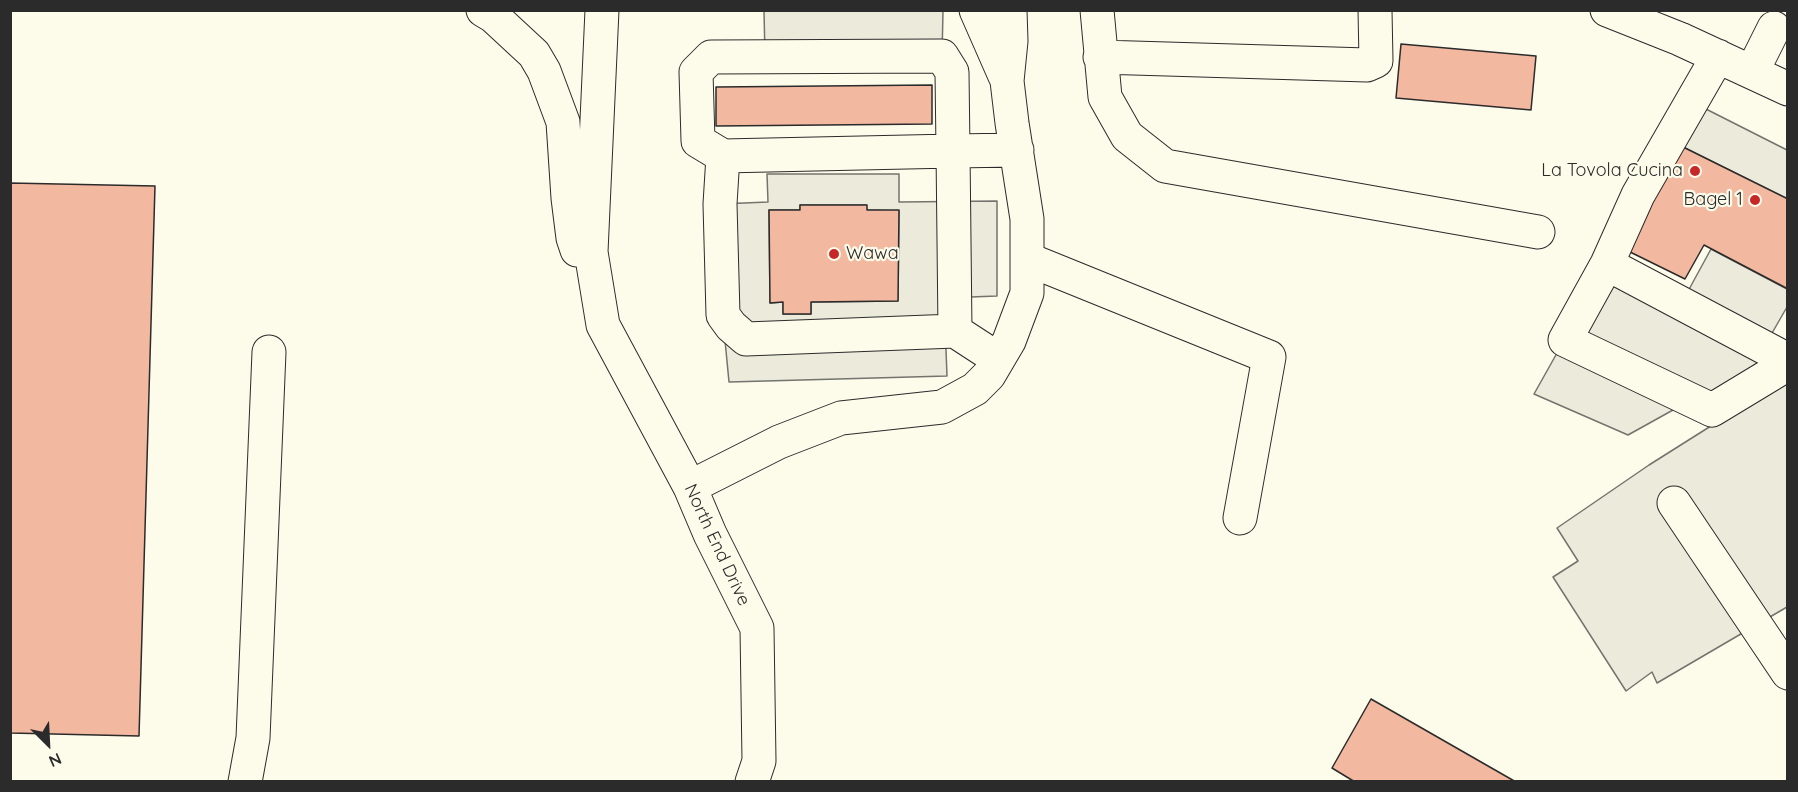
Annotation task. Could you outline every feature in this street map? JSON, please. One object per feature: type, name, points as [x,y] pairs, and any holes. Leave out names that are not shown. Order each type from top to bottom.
[{"type":"street","name":"North End Drive","points":[[483,10],[493,16],[534,54],[544,71],[563,122],[573,238],[585,281],[603,325],[690,487],[710,534],[757,628],[759,761],[752,782]]},
{"type":"street","name":"North End Drive","points":[[602,10],[591,252],[603,325]]},
{"type":"street","points":[[976,10],[1007,81]]},
{"type":"street","points":[[690,487],[779,442],[841,418],[942,407],[975,389],[989,375],[1009,341],[1027,293],[1027,219],[1007,81],[1011,41],[1010,10]]},
{"type":"street","points":[[1097,10],[1105,97],[1127,136],[1165,166],[1538,232]]},
{"type":"street","points":[[1100,57],[1367,65],[1376,61],[1375,10]]},
{"type":"street","points":[[1608,10],[1680,39],[1788,89]]},
{"type":"street","points":[[1752,72],[1772,26]]},
{"type":"street","points":[[955,331],[953,151],[952,72],[942,56],[711,57],[696,72],[698,141],[723,156],[953,151],[1017,150]]},
{"type":"street","points":[[1607,264],[1788,362],[1712,410],[1564,340],[1607,264],[1638,195],[1718,56]]},
{"type":"street","points":[[723,156],[720,204],[723,315],[731,326],[746,339],[955,331],[998,359]]},
{"type":"street","points":[[1027,259],[1269,357],[1240,518]]},
{"type":"street","points":[[245,782],[253,738],[269,352]]},
{"type":"street","points":[[1674,503],[1785,663]]},
{"type":"shaded area","points":[[764,11],[943,11],[942,56],[765,56]]},
{"type":"shaded area","points":[[1700,106],[1787,150],[1787,199],[1679,145]]},
{"type":"shaded area","points":[[767,174],[899,174],[899,202],[997,201],[997,296],[944,298],[947,376],[729,382],[721,299],[720,204],[768,202]],"holes":[[[800,205],[866,205],[867,210],[899,211],[898,301],[811,302],[811,314],[783,314],[783,302],[770,303],[769,210],[800,210]]]},
{"type":"shaded area","points":[[1711,249],[1787,289],[1787,307],[1764,347],[1787,360],[1691,400],[1628,435],[1534,394],[1607,264],[1681,304]]},
{"type":"shaded area","points":[[1787,378],[1787,607],[1657,683],[1652,672],[1626,691],[1553,577],[1578,561],[1557,528],[1649,465]]},
{"type":"building","points":[[1401,44],[1536,56],[1531,110],[1396,98]]},
{"type":"building","points":[[932,85],[932,124],[716,126],[716,87]]},
{"type":"building","points":[[1679,145],[1788,199],[1788,289],[1704,245],[1685,279],[1626,250]]},
{"type":"building","points":[[10,183],[155,186],[139,736],[10,733]]},
{"type":"building","name":"Wawa","points":[[800,205],[867,205],[867,210],[899,210],[898,301],[811,302],[811,314],[783,314],[783,302],[770,303],[769,210],[800,210]]},
{"type":"building","points":[[1371,699],[1516,782],[1355,782],[1332,768]]},
{"type":"place","name":"La Tovola Cucina","points":[[1695,171]]},
{"type":"place","name":"Bagel 1","points":[[1755,200]]},
{"type":"place","name":"Wawa","points":[[834,254]]}]
